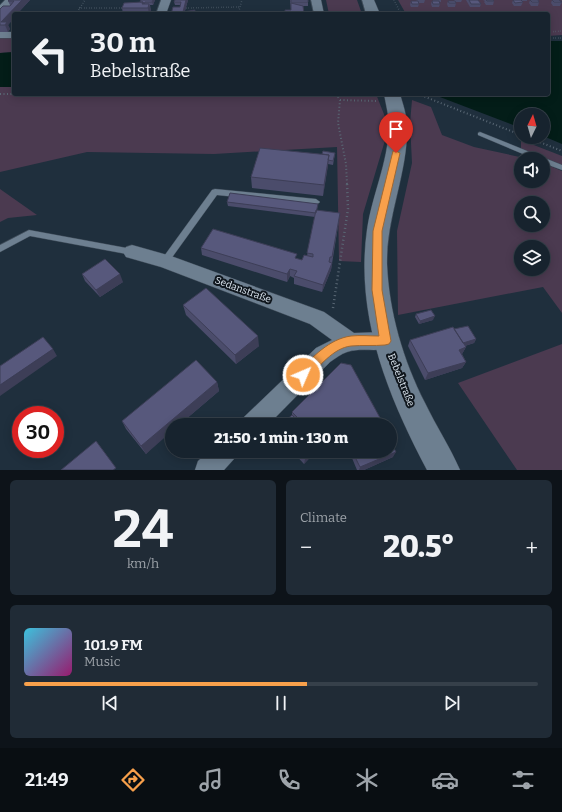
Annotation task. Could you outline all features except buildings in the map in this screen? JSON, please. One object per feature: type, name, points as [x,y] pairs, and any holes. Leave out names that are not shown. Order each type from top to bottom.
[{"type":"main road","points":[[368,0],[372,12]]},
{"type":"main road","name":"Bebelstraße","points":[[393,98],[398,125],[397,141],[378,231],[376,264],[377,290],[385,341],[408,400],[444,470]]},
{"type":"street","points":[[0,11],[10,0]]},
{"type":"street","points":[[162,12],[166,0]]},
{"type":"street","points":[[316,0],[319,12]]},
{"type":"street","points":[[0,35],[12,35]]},
{"type":"street","name":"Sedanstraße","points":[[132,252],[165,261],[317,318],[349,341]]},
{"type":"street","points":[[259,418],[323,355],[335,347],[349,341],[385,341]]},
{"type":"street","points":[[207,470],[219,458]]},
{"type":"lane","points":[[480,134],[525,152]]},
{"type":"lane","points":[[550,163],[562,168]]},
{"type":"lane","points":[[165,261],[215,192],[316,202]]},
{"type":"lane","points":[[0,249],[29,233],[132,252]]},
{"type":"path","points":[[77,12],[85,0]]},
{"type":"path","points":[[239,12],[242,0]]},
{"type":"path","points":[[394,0],[400,12]]},
{"type":"path","points":[[186,8],[240,7]]},
{"type":"path","points":[[79,8],[132,8]]},
{"type":"path","points":[[550,32],[562,31]]},
{"type":"path","points":[[550,38],[562,38]]},
{"type":"path","points":[[0,94],[12,94]]},
{"type":"path","points":[[332,328],[333,299],[348,209],[346,164],[338,123],[340,100],[337,96]]},
{"type":"path","points":[[423,96],[514,132]]},
{"type":"path","points":[[340,100],[393,98]]},
{"type":"path","points":[[544,144],[562,151]]},
{"type":"shaded area","points":[[326,0],[357,0],[361,12],[329,12]]},
{"type":"shaded area","points":[[398,0],[562,0],[562,35],[550,36],[550,12],[405,12]]},
{"type":"shaded area","points":[[0,35],[12,35],[12,52],[0,53]]},
{"type":"shaded area","points":[[550,41],[562,41],[562,144],[550,139],[550,108],[514,108],[514,125],[437,96],[550,96]]},
{"type":"shaded area","points":[[12,52],[12,87],[0,87],[0,53]]},
{"type":"shaded area","points":[[0,87],[12,87],[12,96],[377,96],[389,127],[363,214],[361,262],[339,261],[337,147],[214,154],[87,152],[0,172]]},
{"type":"shaded area","points":[[412,100],[431,107],[442,135],[474,147],[514,156],[514,188],[550,188],[550,166],[562,171],[562,313],[543,287],[398,315],[397,231],[412,163],[410,123]]},
{"type":"shaded area","points":[[521,144],[531,144],[562,156],[562,165],[550,160],[550,152],[529,152],[521,149]]},
{"type":"shaded area","points":[[0,189],[37,215],[8,218],[0,222]]},
{"type":"shaded area","points":[[562,344],[562,470],[517,470],[458,383]]},
{"type":"route","points":[[303,375],[323,355],[335,347],[349,341],[385,341],[377,290],[377,242],[378,231],[396,153]]}]
